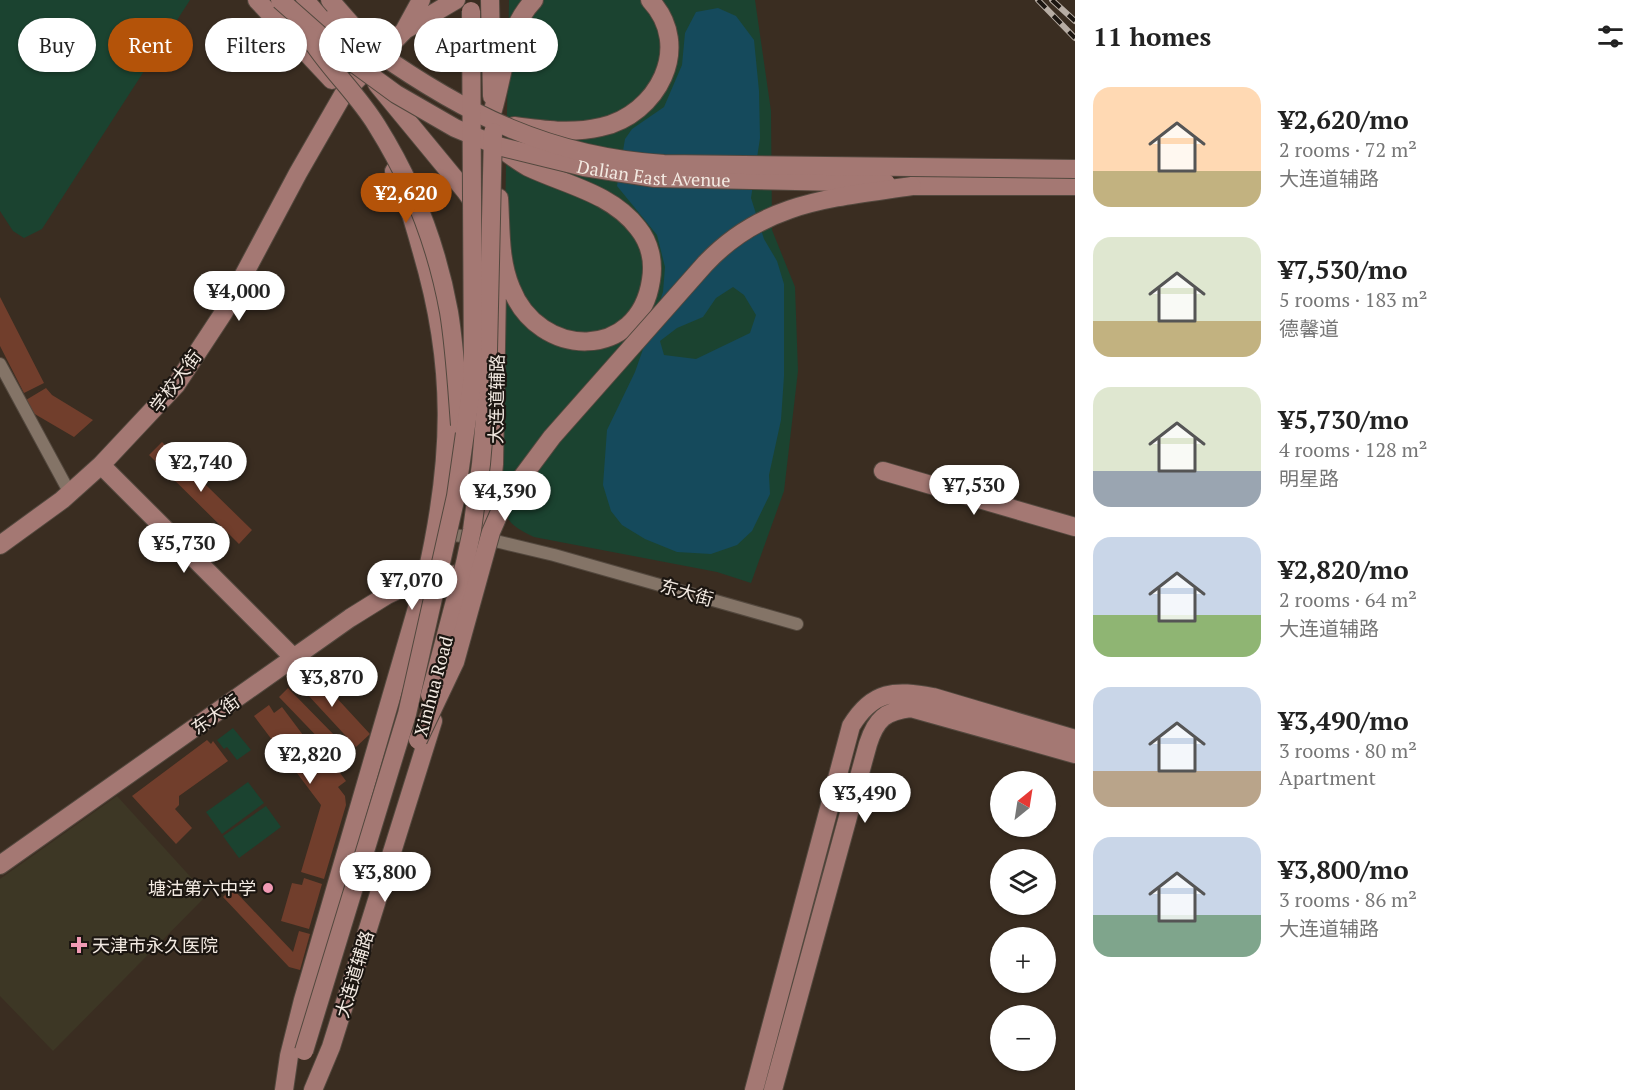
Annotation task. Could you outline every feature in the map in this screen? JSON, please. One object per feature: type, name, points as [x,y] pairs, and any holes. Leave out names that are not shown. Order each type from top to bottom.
[{"type":"main road","points":[[257,0],[344,93],[375,134],[396,175],[430,278],[445,359],[448,408],[446,460],[436,533],[426,577],[303,1000],[289,1056],[284,1090]]},
{"type":"main road","name":"Dalian East Avenue","points":[[280,0],[298,18]]},
{"type":"main road","name":"大连道辅路","points":[[305,0],[320,18]]},
{"type":"main road","name":"Dalian East Avenue","points":[[310,0],[331,18]]},
{"type":"main road","points":[[330,0],[346,18]]},
{"type":"main road","points":[[404,31],[421,0]]},
{"type":"main road","points":[[404,31],[456,0]]},
{"type":"main road","points":[[490,0],[498,117]]},
{"type":"main road","points":[[495,153],[604,200],[622,213],[644,237],[651,256],[651,283],[638,314],[624,329],[612,336],[595,341],[567,340],[543,331],[526,314],[513,293],[506,275],[501,241],[495,153],[498,117],[509,44],[521,17],[534,0]]},
{"type":"main road","points":[[498,117],[577,131],[603,127],[627,117],[642,107],[654,95],[669,60],[667,29],[650,0]]},
{"type":"main road","name":"Xinhua Road","points":[[311,1090],[311,1053],[407,714],[456,496],[473,377],[471,4]]},
{"type":"main road","name":"Dalian East Avenue","points":[[307,25],[396,94],[495,153],[655,178],[873,181],[912,186],[1075,186]]},
{"type":"main road","points":[[307,32],[322,55],[347,83],[378,127],[405,177],[424,222],[438,265],[449,313],[462,453]]},
{"type":"main road","name":"Dalian East Avenue","points":[[402,68],[433,88],[498,117],[544,142],[601,157],[641,163],[1075,169]]},
{"type":"main road","name":"学校大街","points":[[0,545],[73,490],[101,465],[176,385],[224,312],[298,173],[344,93],[363,72]]},
{"type":"main road","name":"大连道辅路","points":[[311,1090],[331,1047],[421,761],[483,538],[494,464],[498,315],[497,274],[489,230],[485,219],[466,192],[367,72]]},
{"type":"main road","name":"Xinhua Road","points":[[289,1090],[311,1053],[418,740],[472,530],[487,394],[495,153]]},
{"type":"main road","points":[[418,740],[455,662],[491,532],[505,500],[552,437],[698,273],[733,238],[774,214],[817,200],[912,186]]},
{"type":"main road","points":[[101,465],[294,658]]},
{"type":"main road","points":[[883,471],[1075,527]]},
{"type":"main road","name":"东大街","points":[[0,865],[350,618],[387,595],[426,577],[473,573]]},
{"type":"main road","points":[[754,1090],[851,726],[861,710],[874,700],[892,694],[911,693],[933,697],[1075,739]]},
{"type":"main road","points":[[773,1090],[868,744],[873,730],[883,716],[895,710],[911,708],[1075,754]]},
{"type":"street","points":[[0,364],[66,486],[73,490]]},
{"type":"street","name":"东大街","points":[[436,533],[483,538],[555,555],[797,624]]},
{"type":"shaded area","name":"天津市永久医院","points":[[117,796],[207,895],[53,1051],[0,996],[0,879]]},
{"type":"green space","points":[[0,0],[190,0],[178,18],[108,18],[108,72],[143,72],[42,229],[24,238],[13,231],[0,211]]},
{"type":"green space","points":[[509,0],[755,0],[771,111],[772,230],[795,287],[798,371],[784,491],[751,583],[717,572],[534,537],[511,523],[503,508],[500,500],[508,72],[558,72],[558,18],[509,18]]},
{"type":"green space","points":[[233,728],[251,750],[237,760],[227,747],[224,749],[217,740]]},
{"type":"green space","points":[[248,782],[264,803],[222,834],[206,812]]},
{"type":"green space","points":[[266,806],[281,827],[239,858],[223,836]]},
{"type":"water","points":[[718,8],[736,16],[754,40],[759,91],[760,138],[751,198],[764,239],[777,261],[784,284],[784,376],[781,420],[769,475],[770,494],[752,531],[737,545],[711,554],[677,552],[645,539],[622,525],[611,511],[603,485],[607,430],[635,372],[663,292],[665,267],[657,235],[617,186],[625,139],[632,129],[664,107],[682,65],[685,33],[696,12]],"holes":[[[733,287],[744,295],[756,315],[750,333],[696,359],[664,355],[660,341],[677,328],[703,317],[716,298]]]},
{"type":"building","points":[[0,297],[44,383],[24,393],[0,346]]},
{"type":"building","points":[[46,388],[52,395],[93,420],[74,437],[33,413],[26,400]]},
{"type":"building","points":[[162,442],[252,530],[239,544],[149,455]]},
{"type":"building","points":[[309,668],[370,734],[356,747],[295,681]]},
{"type":"building","points":[[288,688],[338,739],[328,748],[279,697]]},
{"type":"building","points":[[269,705],[274,713],[282,707],[318,755],[324,751],[346,781],[338,787],[345,796],[346,805],[324,879],[301,872],[321,805],[254,716]]},
{"type":"building","points":[[207,740],[211,744],[213,741],[228,761],[179,796],[179,805],[175,809],[192,828],[176,844],[132,796]]},
{"type":"building","points":[[304,878],[322,884],[309,929],[281,921],[292,883],[302,885]]},
{"type":"building","points":[[232,888],[293,952],[299,931],[310,934],[300,970],[289,967],[223,897]]},
{"type":"railway","points":[[1038,0],[1075,38]]},
{"type":"railway","points":[[1052,0],[1075,21]]},
{"type":"place","name":"塘沽第六中学","points":[[268,888]]},
{"type":"place","name":"天津市永久医院","points":[[79,945]]}]
